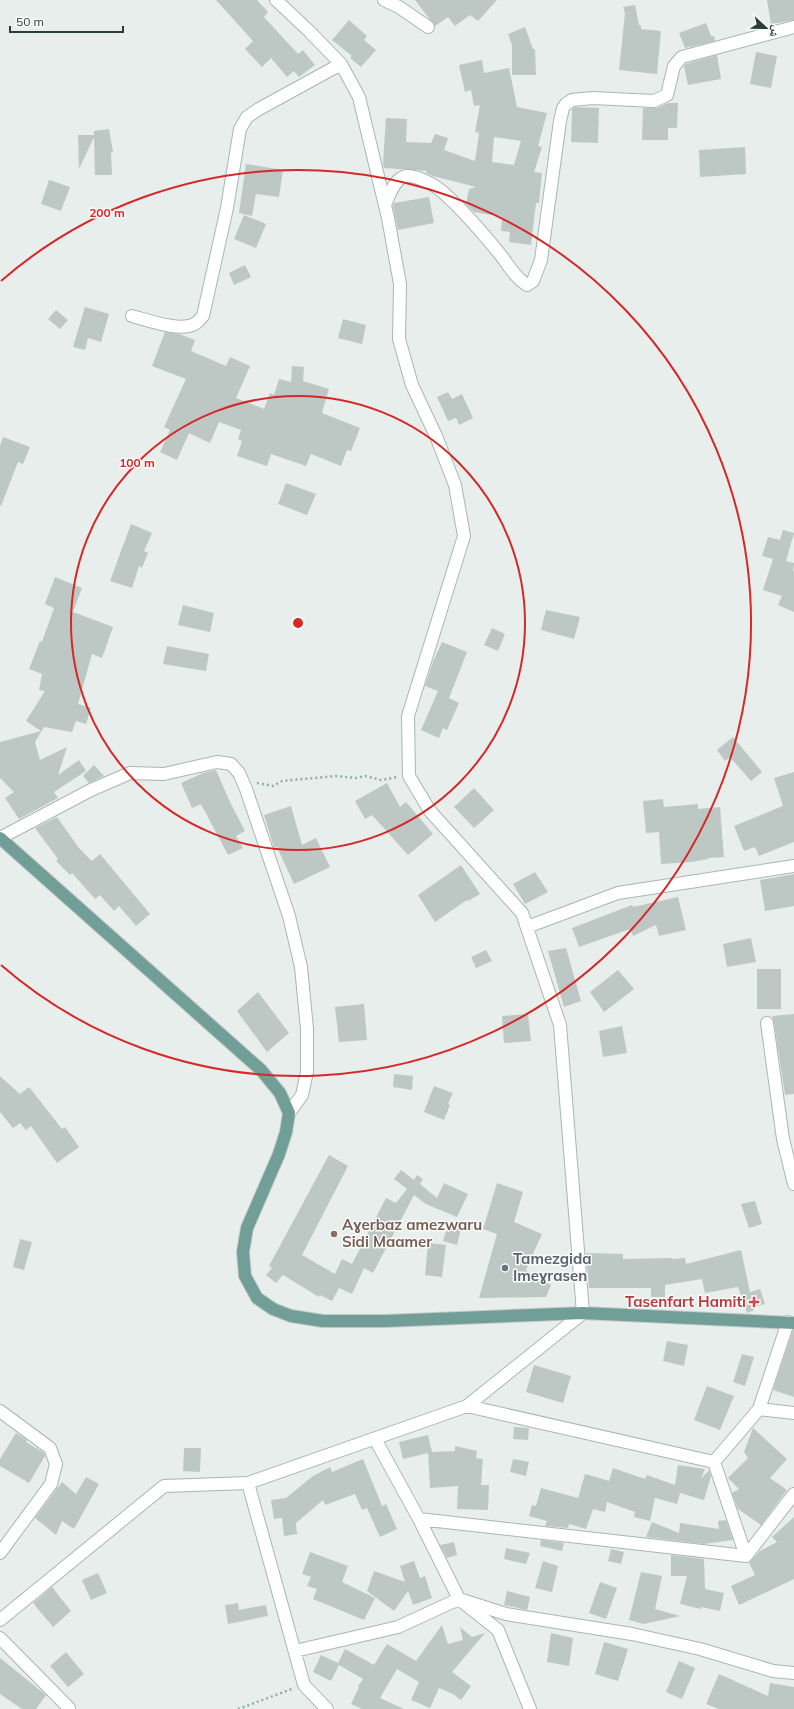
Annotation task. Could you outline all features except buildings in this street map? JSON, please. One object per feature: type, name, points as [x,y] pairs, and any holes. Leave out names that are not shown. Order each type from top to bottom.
[{"type":"main road","points":[[0,838],[262,1070],[280,1093],[289,1113],[286,1132],[279,1154],[247,1228],[242,1252],[245,1276],[256,1298],[273,1309],[291,1316],[323,1321],[385,1321],[583,1313],[791,1322]]},
{"type":"street","points":[[0,1620],[164,1486],[248,1483],[467,1406],[583,1313],[560,1025],[522,913],[430,811],[409,776],[408,716],[464,536],[455,485],[436,436],[412,385],[399,339],[400,284],[385,205],[359,98],[341,64],[310,31],[276,0]]},
{"type":"street","points":[[384,0],[399,7],[428,27]]},
{"type":"street","points":[[385,205],[393,187],[401,178],[408,175],[438,188],[499,253],[521,281],[527,285],[533,281],[541,260],[560,121],[566,104],[572,100],[593,98],[654,101],[667,95],[674,66],[682,56],[794,27]]},
{"type":"street","points":[[132,316],[166,325],[184,326],[196,324],[203,316],[227,208],[240,129],[247,117],[341,64]]},
{"type":"street","points":[[0,838],[91,790],[130,773],[164,774],[217,762],[230,764],[239,773],[243,782],[289,916],[301,967],[306,1022],[307,1072],[302,1096],[289,1113]]},
{"type":"street","points":[[527,927],[618,893],[794,866]]},
{"type":"street","points":[[767,1023],[783,1139],[794,1184]]},
{"type":"street","points":[[714,1462],[759,1409],[791,1322]]},
{"type":"street","points":[[467,1406],[714,1462]]},
{"type":"street","points":[[759,1409],[794,1413]]},
{"type":"street","points":[[0,1411],[50,1448],[56,1464],[50,1484],[0,1553]]},
{"type":"street","points":[[375,1439],[419,1519],[459,1599],[498,1630],[530,1709]]},
{"type":"street","points":[[714,1462],[746,1556]]},
{"type":"street","points":[[248,1483],[304,1685],[327,1709]]},
{"type":"street","points":[[746,1556],[794,1494]]},
{"type":"street","points":[[419,1519],[746,1556]]},
{"type":"street","points":[[295,1651],[398,1627],[459,1599],[506,1614],[632,1634],[700,1649],[773,1671],[794,1673]]},
{"type":"street","points":[[0,1638],[69,1708]]},
{"type":"path","points":[[243,782],[273,786],[282,781],[336,776],[356,778],[364,776],[380,780],[409,776]]},
{"type":"path","points":[[238,1709],[304,1685]]},
{"type":"place","name":"Aɣerbaz amezwaru Sidi Maamer","points":[[334,1234]]},
{"type":"place","name":"Tamezgida Imeɣrasen","points":[[505,1268]]},
{"type":"place","name":"Tasenfart Hamiti","points":[[754,1302]]}]
